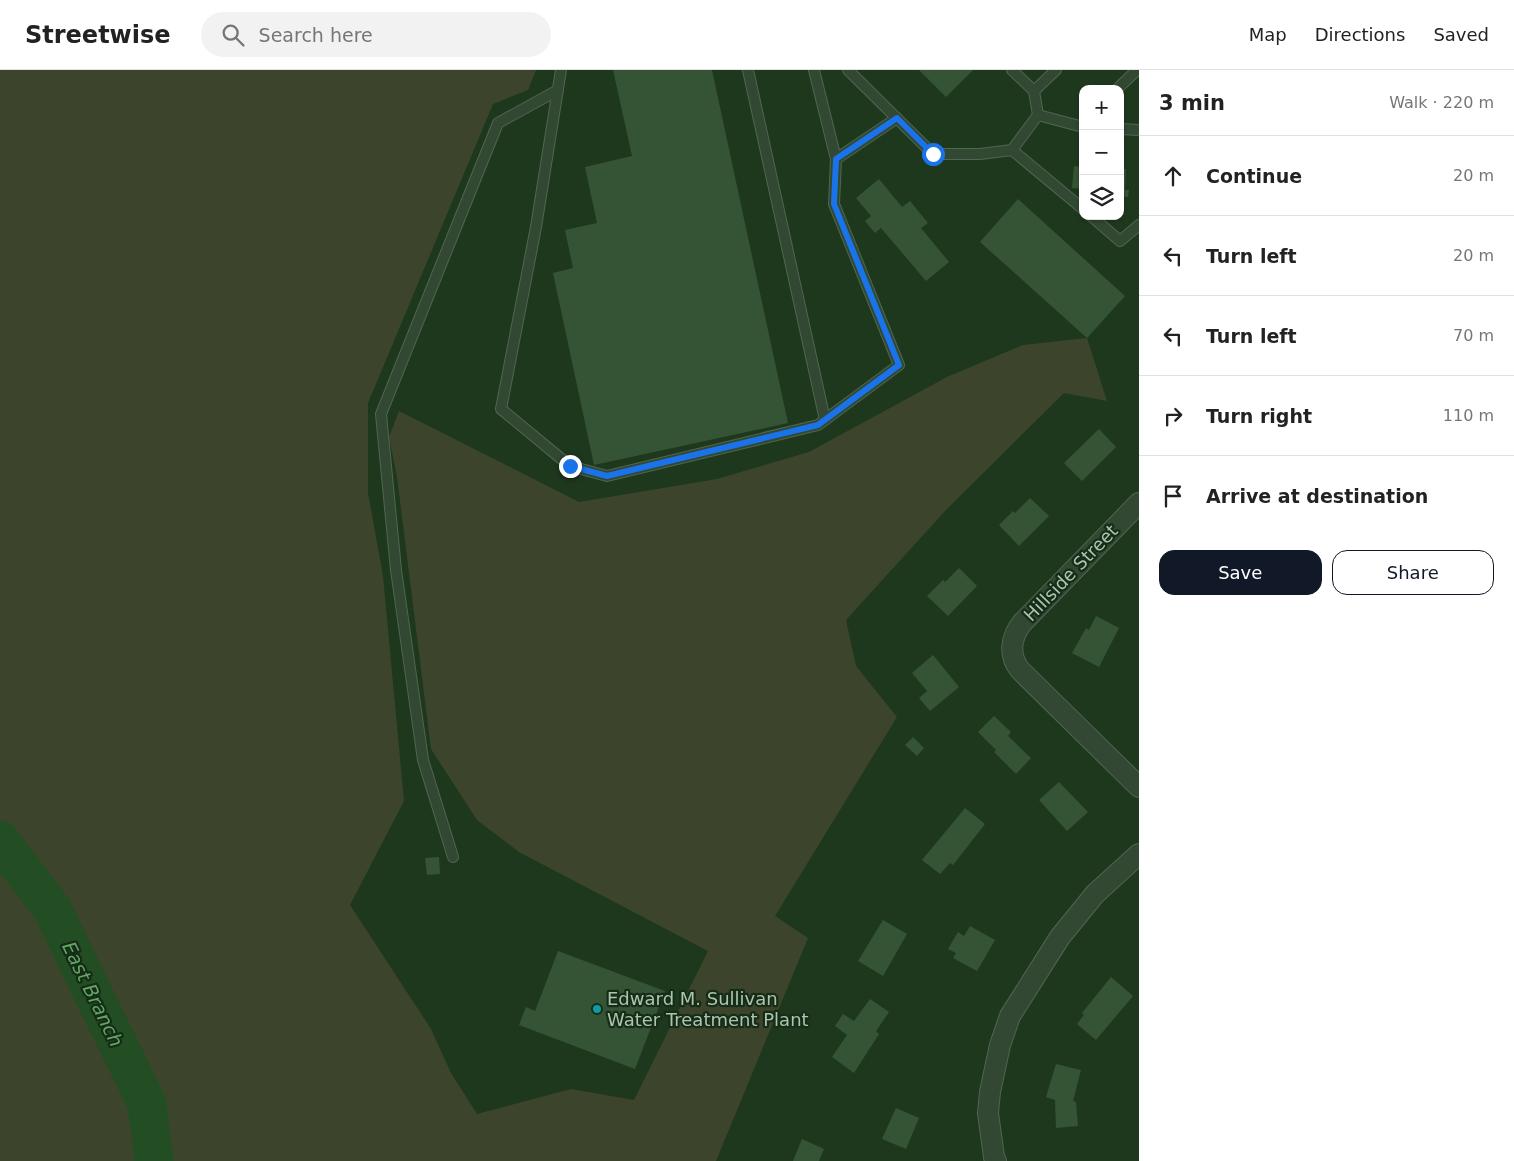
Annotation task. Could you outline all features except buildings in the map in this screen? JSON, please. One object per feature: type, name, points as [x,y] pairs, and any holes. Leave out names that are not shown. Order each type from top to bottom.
[{"type":"street","name":"Hillside Street","points":[[1139,503],[1022,623],[1014,638],[1012,648],[1014,660],[1020,670],[1139,787]]},
{"type":"street","points":[[996,1161],[988,1113],[990,1092],[1000,1045],[1010,1016],[1060,937],[1095,894],[1139,854]]},
{"type":"lane","points":[[561,70],[536,227],[501,409],[570,466],[607,476],[818,425],[899,365],[834,204],[836,159],[814,70]]},
{"type":"lane","points":[[748,70],[825,420]]},
{"type":"lane","points":[[848,70],[933,154],[980,154],[1012,150],[1038,115],[1034,91],[1012,70]]},
{"type":"lane","points":[[1034,91],[1056,70]]},
{"type":"lane","points":[[1121,85],[1137,70]]},
{"type":"lane","points":[[453,856],[423,760],[396,570],[381,414],[498,122],[558,90]]},
{"type":"lane","points":[[1038,115],[1079,125]]},
{"type":"lane","points":[[836,159],[897,118]]},
{"type":"lane","points":[[1124,129],[1139,130]]},
{"type":"lane","points":[[1012,150],[1079,206]]},
{"type":"lane","points":[[1096,220],[1120,240],[1139,225]]},
{"type":"green space","points":[[0,70],[536,70],[528,90],[493,104],[368,403],[368,493],[383,576],[404,801],[350,905],[431,1029],[451,1073],[477,1114],[571,1089],[634,1100],[708,951],[519,852],[477,820],[431,749],[397,477],[389,437],[399,411],[579,502],[717,479],[809,452],[947,377],[1023,345],[1087,338],[1107,401],[1064,393],[946,510],[846,620],[856,666],[897,717],[775,916],[808,938],[716,1161],[0,1161]]},
{"type":"waterway","name":"East Branch","points":[[0,840],[52,909],[147,1104],[154,1161]]},
{"type":"place","name":"Edward M. Sullivan Water Treatment Plant","points":[[597,1009]]},
{"type":"route","points":[[570,466],[607,476],[818,425],[899,365],[834,204],[836,159],[897,118],[933,154]]}]
